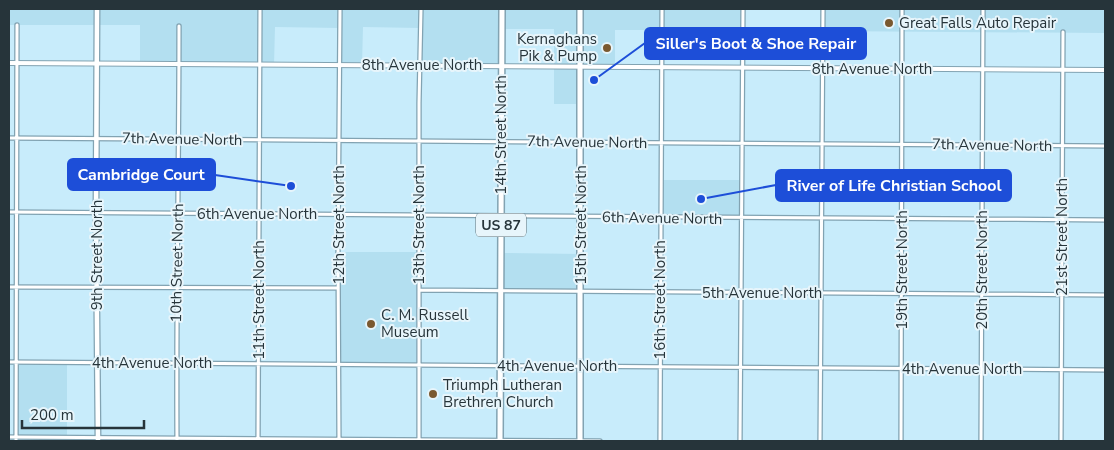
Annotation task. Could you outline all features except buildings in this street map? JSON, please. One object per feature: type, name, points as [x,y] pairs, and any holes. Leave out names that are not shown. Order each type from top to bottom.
[{"type":"main road","name":"9th Street North","points":[[98,9],[96,138],[98,439]]},
{"type":"main road","name":"14th Street North","points":[[500,441],[502,9]]},
{"type":"main road","name":"15th Street North","points":[[580,9],[580,441]]},
{"type":"street","name":"11th Street North","points":[[258,440],[260,9]]},
{"type":"street","name":"12th Street North","points":[[339,440],[338,214],[340,9]]},
{"type":"street","name":"13th Street North","points":[[419,440],[421,9]]},
{"type":"street","name":"16th Street North","points":[[660,441],[662,9]]},
{"type":"street","points":[[740,441],[743,9]]},
{"type":"street","points":[[820,441],[823,9]]},
{"type":"street","name":"19th Street North","points":[[901,441],[902,9]]},
{"type":"street","name":"20th Street North","points":[[981,441],[983,9]]},
{"type":"street","points":[[16,439],[17,25]]},
{"type":"street","name":"10th Street North","points":[[177,439],[176,288],[179,26]]},
{"type":"street","name":"21st Street North","points":[[1062,441],[1063,32]]},
{"type":"street","name":"8th Avenue North","points":[[9,63],[1105,70]]},
{"type":"street","name":"7th Avenue North","points":[[9,138],[1105,146]]},
{"type":"street","name":"6th Avenue North","points":[[9,212],[1105,220]]},
{"type":"street","points":[[9,287],[338,288]]},
{"type":"street","name":"5th Avenue North","points":[[419,290],[1105,295]]},
{"type":"street","name":"4th Avenue North","points":[[9,362],[1105,370]]},
{"type":"street","points":[[9,437],[16,439],[600,441]]},
{"type":"shaded area","points":[[9,9],[743,9],[743,30],[615,30],[615,67],[581,67],[581,104],[554,104],[554,29],[502,29],[502,65],[420,65],[420,28],[363,27],[362,65],[339,65],[339,28],[275,27],[274,65],[140,64],[140,25],[9,25]]},
{"type":"shaded area","points":[[823,9],[1105,9],[1105,33],[822,31]]},
{"type":"shaded area","points":[[661,180],[741,180],[741,218],[661,218]]},
{"type":"shaded area","points":[[338,252],[419,252],[419,365],[338,364]]},
{"type":"shaded area","points":[[500,253],[581,254],[581,291],[500,290]]},
{"type":"shaded area","points":[[16,362],[67,363],[67,437],[16,437]]},
{"type":"place","name":"Great Falls Auto Repair","points":[[889,23]]},
{"type":"place","name":"Kernaghans Pik & Pump","points":[[607,48]]},
{"type":"place","name":"Siller's Boot & Shoe Repair","points":[[594,80]]},
{"type":"place","name":"Cambridge Court","points":[[291,186]]},
{"type":"place","name":"River of Life Christian School","points":[[701,199]]},
{"type":"place","name":"C. M. Russell Museum","points":[[371,324]]},
{"type":"place","name":"Triumph Lutheran Brethren Church","points":[[433,394]]}]
